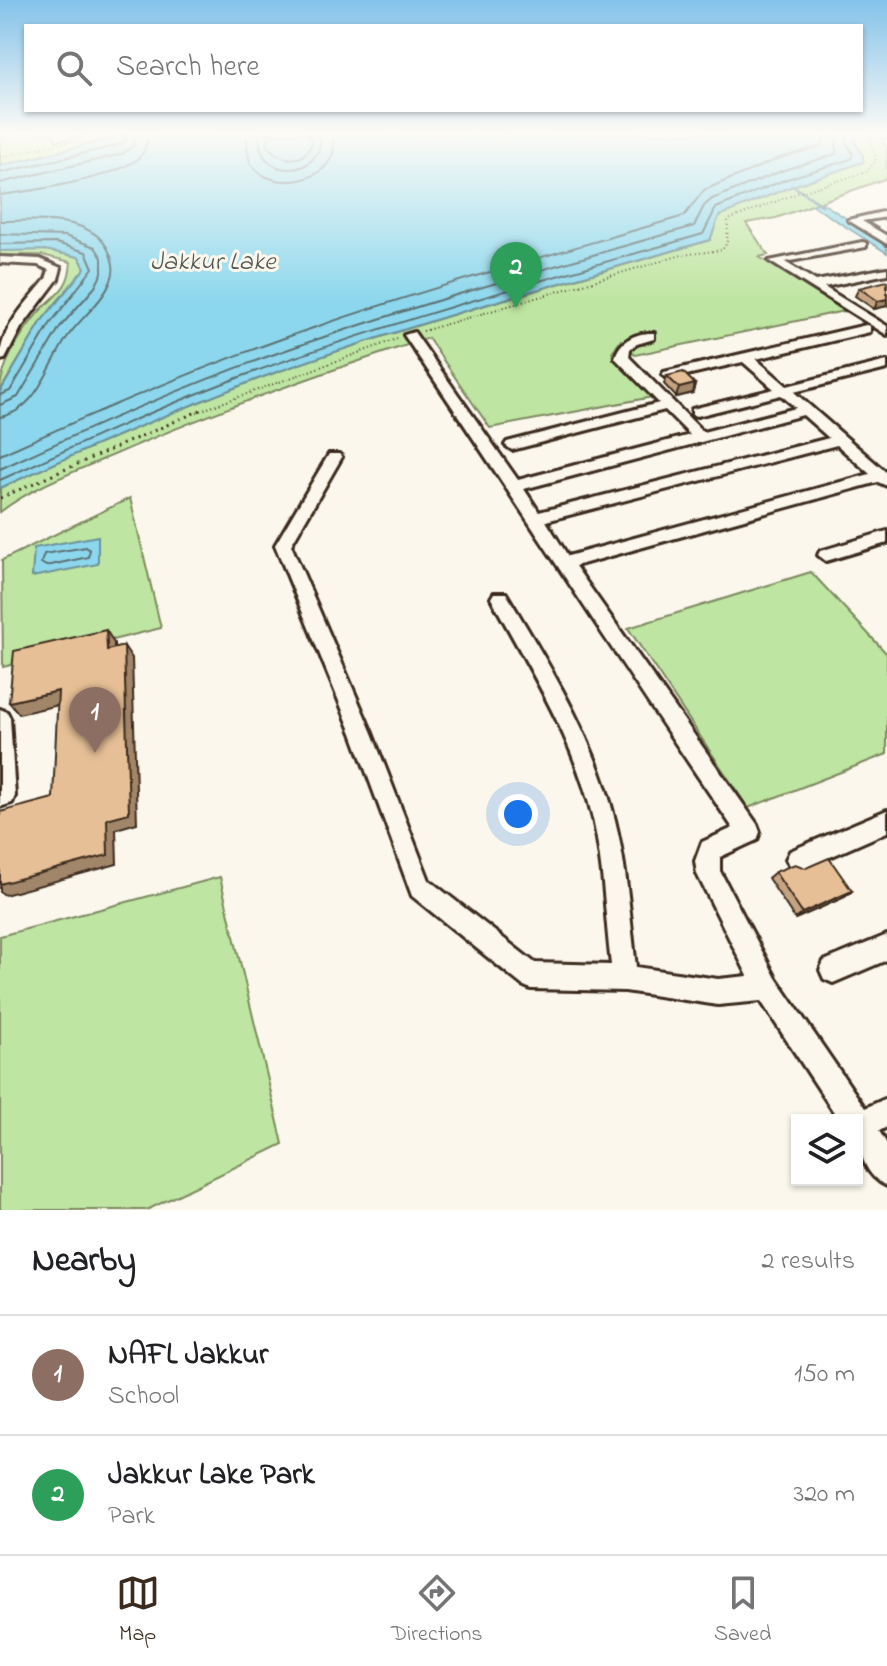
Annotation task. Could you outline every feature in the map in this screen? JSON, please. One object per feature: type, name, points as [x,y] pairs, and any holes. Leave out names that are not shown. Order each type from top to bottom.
[{"type":"street","points":[[887,214],[853,220],[887,241]]},
{"type":"street","points":[[862,245],[775,261],[887,331]]},
{"type":"street","points":[[0,260],[40,262],[55,268],[52,279],[15,327],[0,356]]},
{"type":"street","points":[[815,285],[887,271]]},
{"type":"street","points":[[669,375],[866,329]]},
{"type":"street","points":[[410,335],[749,832],[710,850],[707,861],[709,874],[767,987],[853,1114]]},
{"type":"street","points":[[650,336],[633,341],[624,348],[622,358],[701,438]]},
{"type":"street","points":[[746,357],[884,478]]},
{"type":"street","points":[[697,412],[887,365]]},
{"type":"street","points":[[512,445],[668,405]]},
{"type":"street","points":[[514,486],[806,410]]},
{"type":"street","points":[[537,518],[840,440]]},
{"type":"street","points":[[334,457],[283,545],[362,733],[420,888],[531,976],[625,978],[718,992],[767,987]]},
{"type":"street","points":[[564,563],[884,478]]},
{"type":"street","points":[[826,555],[887,537]]},
{"type":"street","points":[[500,598],[568,717],[587,762],[605,821],[625,978]]},
{"type":"street","points":[[0,718],[4,796],[0,797]]},
{"type":"street","points":[[798,859],[887,821]]},
{"type":"street","points":[[833,970],[887,947]]},
{"type":"street","points":[[863,1120],[887,1112]]},
{"type":"street","points":[[863,1130],[887,1171]]},
{"type":"path","points":[[0,498],[217,403],[410,335],[682,255],[722,250],[727,243],[728,220],[809,189]]},
{"type":"green space","points":[[784,189],[855,189],[776,218],[746,223],[768,255],[759,257],[844,311],[635,355],[621,340],[612,353],[652,397],[490,428],[428,338],[162,434],[44,485],[0,512],[0,488],[136,428],[328,354],[710,240],[719,216]]},
{"type":"green space","points":[[45,250],[79,257],[85,268],[43,319],[0,391],[3,372],[17,343],[40,310],[63,288],[71,262],[42,255],[0,255],[0,251]]},
{"type":"green space","points":[[130,498],[161,628],[3,667],[2,560]]},
{"type":"green space","points":[[811,572],[887,654],[887,754],[748,808],[628,628]]},
{"type":"green space","points":[[220,877],[283,1144],[147,1210],[0,1210],[0,936]]},
{"type":"water","name":"Jakkur Lake","points":[[0,189],[784,189],[719,216],[710,240],[328,354],[136,428],[0,488],[0,392],[43,319],[85,268],[79,257],[45,250],[0,251]]},
{"type":"water","points":[[821,202],[887,245],[887,253],[812,205]]},
{"type":"water","points":[[98,536],[98,564],[32,577],[34,548]]},
{"type":"building","points":[[887,281],[887,299],[878,301],[859,288]]},
{"type":"building","points":[[683,372],[695,384],[679,388],[667,376]]},
{"type":"building","points":[[106,630],[107,650],[124,646],[129,813],[107,819],[108,855],[0,884],[0,812],[53,798],[58,691],[9,702],[14,651]]},
{"type":"building","points":[[829,858],[852,891],[802,913],[775,872],[795,864],[806,868]]},
{"type":"waterway","points":[[798,189],[822,205]]},
{"type":"place","name":"Jakkur Lake Park","points":[[516,308]]},
{"type":"place","name":"NAFL Jakkur","points":[[95,753]]}]
